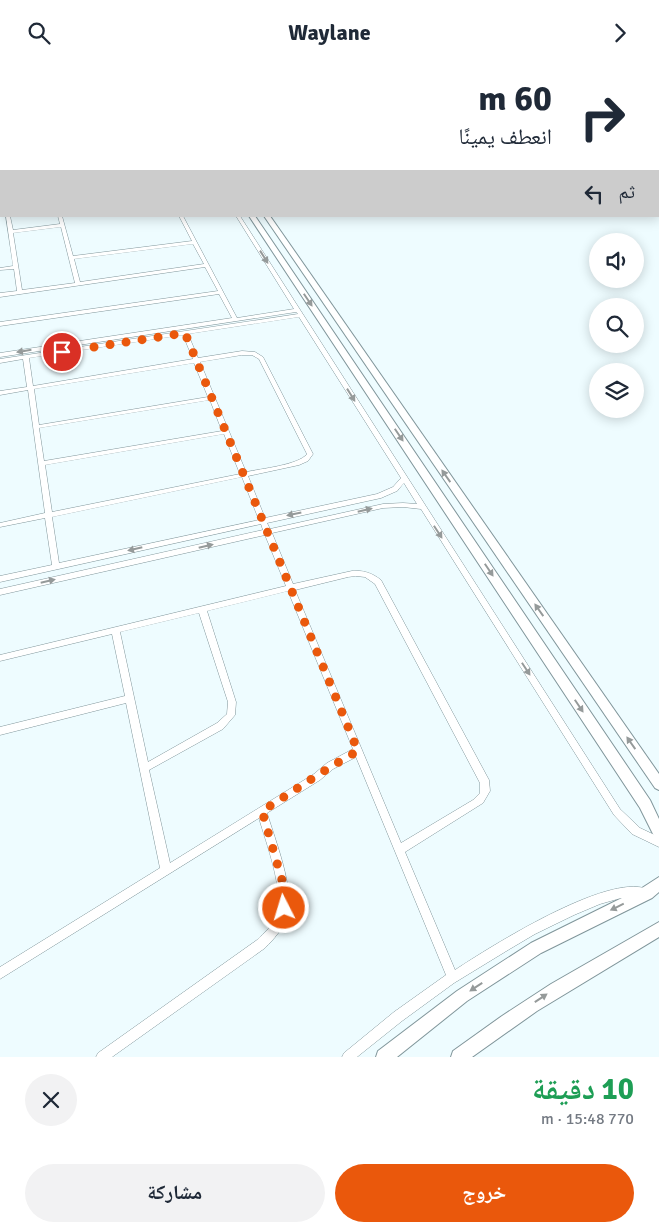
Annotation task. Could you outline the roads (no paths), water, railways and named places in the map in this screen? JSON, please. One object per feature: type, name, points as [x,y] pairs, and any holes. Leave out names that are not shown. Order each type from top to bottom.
[{"type":"street","points":[[8,217],[20,292]]},
{"type":"street","points":[[60,217],[78,284]]},
{"type":"street","points":[[181,217],[235,319]]},
{"type":"street","points":[[239,217],[617,812],[636,831],[659,842]]},
{"type":"street","points":[[253,217],[645,804],[659,832]]},
{"type":"street","points":[[268,217],[659,783]]},
{"type":"street","points":[[10,232],[62,225]]},
{"type":"street","points":[[71,258],[194,242]]},
{"type":"street","points":[[0,295],[206,265]]},
{"type":"street","points":[[0,269],[16,267]]},
{"type":"street","points":[[0,324],[220,292]]},
{"type":"street","points":[[0,355],[235,319],[299,313]]},
{"type":"street","points":[[0,361],[185,333],[299,313]]},
{"type":"street","points":[[185,333],[452,977]]},
{"type":"street","points":[[0,393],[242,353],[259,356],[310,451],[309,457],[302,463],[0,525]]},
{"type":"street","points":[[26,357],[56,567]]},
{"type":"street","points":[[36,427],[212,398]]},
{"type":"street","points":[[41,464],[226,432]]},
{"type":"street","points":[[0,579],[379,496],[395,489],[404,479]]},
{"type":"street","points":[[0,592],[383,506],[403,505],[422,507]]},
{"type":"street","points":[[0,658],[353,573],[370,576],[378,582],[484,780],[485,791],[480,800],[399,850]]},
{"type":"street","points":[[144,768],[220,726],[231,715],[232,702],[202,609]]},
{"type":"street","points":[[115,630],[166,870]]},
{"type":"street","points":[[0,731],[130,698]]},
{"type":"street","points":[[0,973],[317,777],[330,766],[358,751]]},
{"type":"street","points":[[102,1057],[261,944],[277,928],[283,913],[285,897],[262,811]]},
{"type":"street","points":[[384,1057],[462,996],[536,948],[647,893],[659,884]]},
{"type":"street","points":[[348,1057],[452,977],[496,950],[572,911],[618,893],[633,891],[647,893]]},
{"type":"street","points":[[458,1057],[494,1029],[548,993],[659,929]]}]
